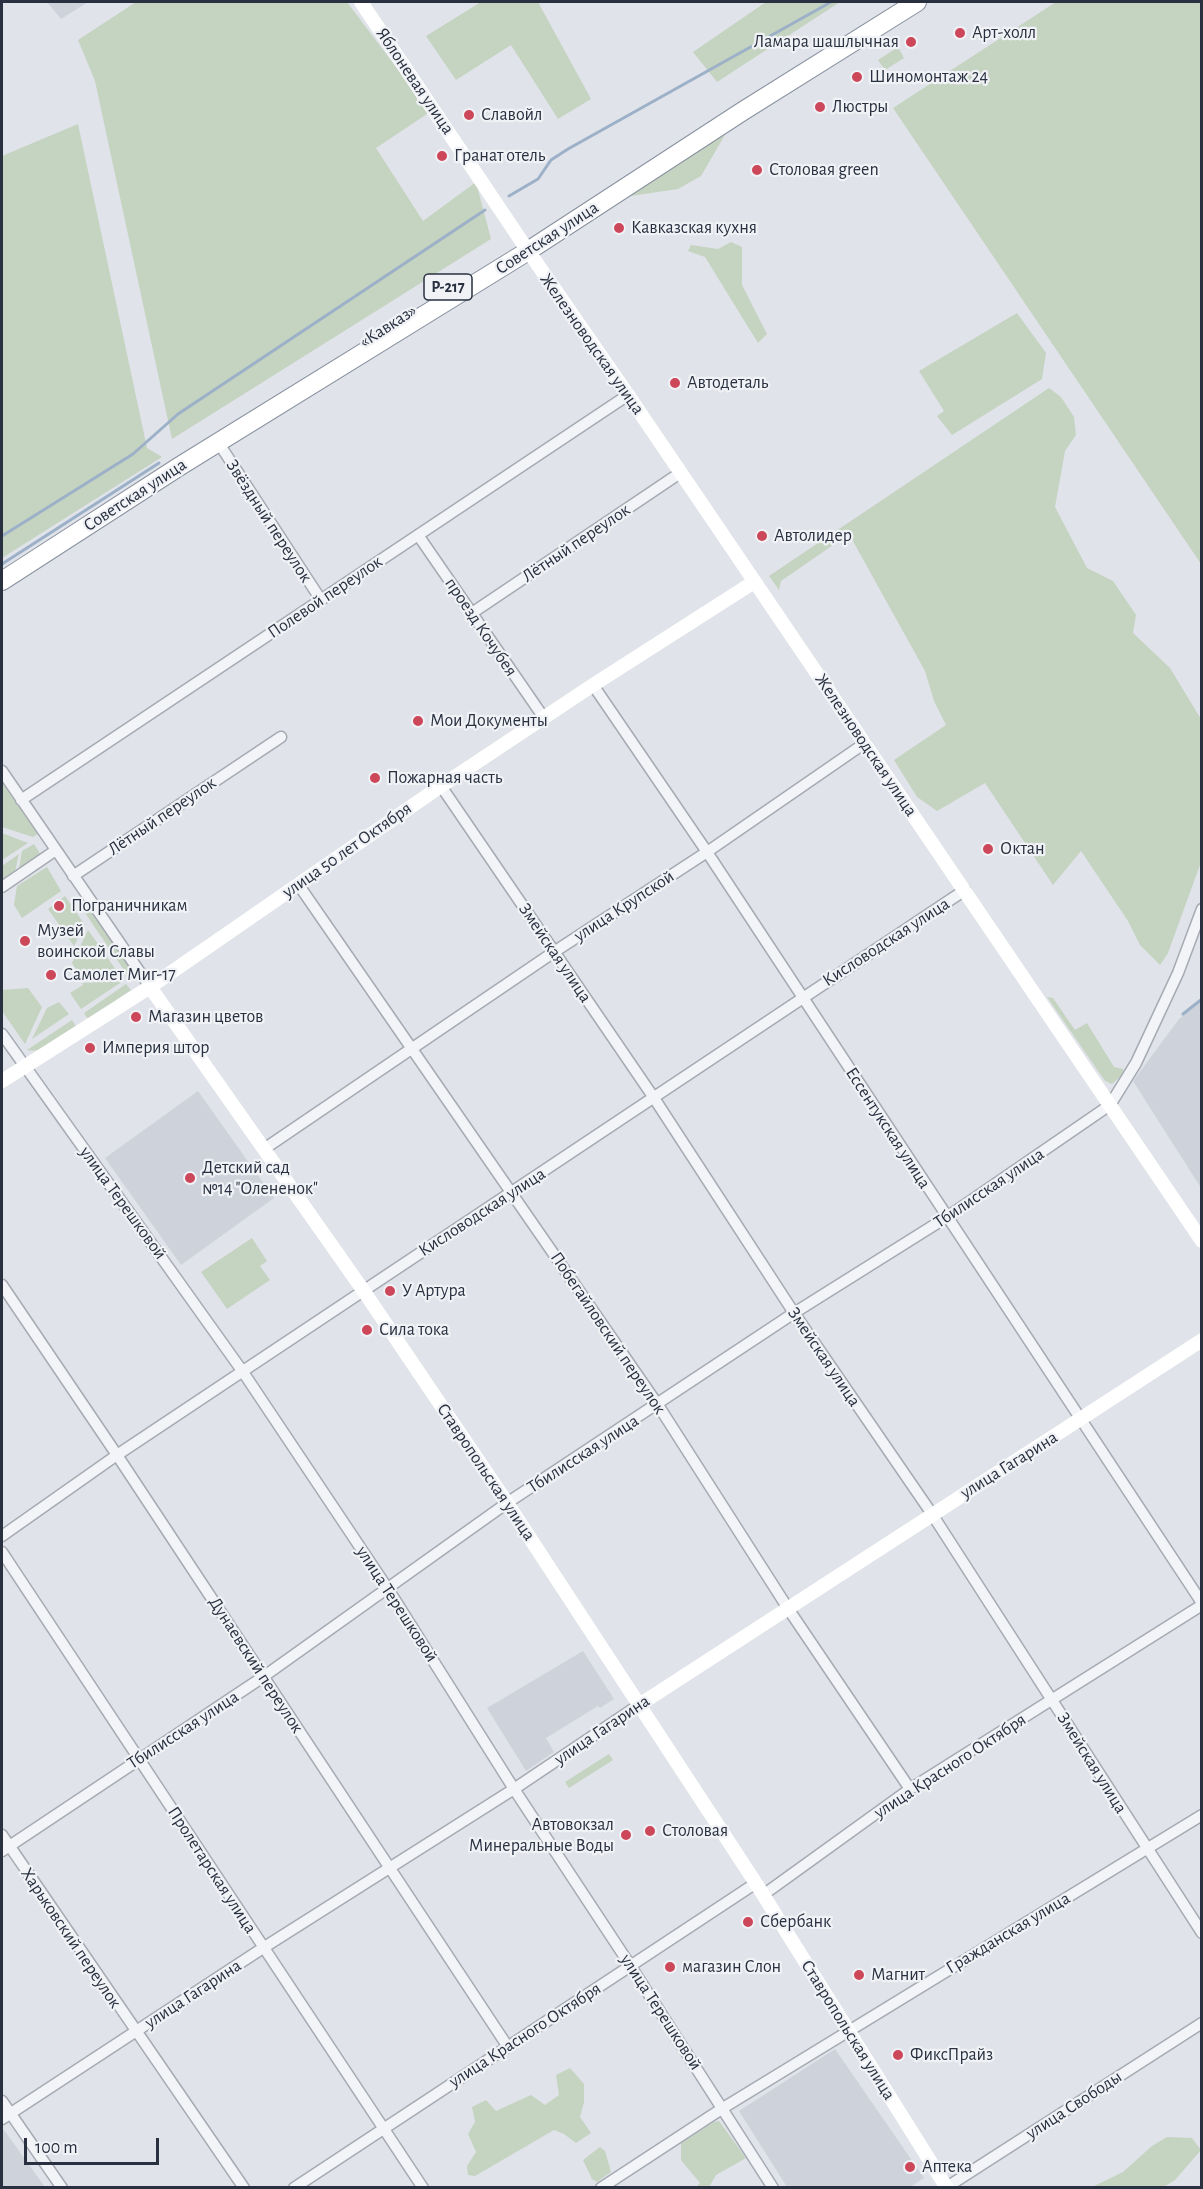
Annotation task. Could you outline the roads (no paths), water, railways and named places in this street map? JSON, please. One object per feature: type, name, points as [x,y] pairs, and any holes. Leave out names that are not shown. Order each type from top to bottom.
[{"type":"highway","name":"«Кавказ»","points":[[2,576],[411,310],[525,247],[898,2]]},
{"type":"highway","name":"Советская улица","points":[[2,581],[525,247],[916,2]]},
{"type":"street","name":"Яблоневая улица","points":[[361,2],[525,247]]},
{"type":"street","name":"Железноводская улица","points":[[525,247],[628,394],[1202,1240]]},
{"type":"street","name":"Полевой переулок","points":[[21,800],[628,394]]},
{"type":"street","name":"Звёздный переулок","points":[[218,442],[321,600]]},
{"type":"street","name":"Лётный переулок","points":[[472,613],[680,473]]},
{"type":"street","name":"проезд Кочубея","points":[[418,535],[544,718]]},
{"type":"street","name":"улица 50 лет Октября","points":[[2,1081],[150,987],[592,685],[754,582]]},
{"type":"street","name":"Ессентукская улица","points":[[592,685],[706,852],[1202,1604]]},
{"type":"street","name":"Лётный переулок","points":[[73,876],[281,737]]},
{"type":"street","name":"улица Крупской","points":[[264,1149],[865,743]]},
{"type":"street","name":"Ставропольская улица","points":[[2,771],[150,987],[363,1290],[507,1503],[760,1889],[947,2187]]},
{"type":"street","name":"Змейская улица","points":[[441,786],[654,1098],[794,1313],[932,1514],[1202,1933]]},
{"type":"street","points":[[2,887],[56,850]]},
{"type":"street","name":"Побегайловский переулок","points":[[298,884],[658,1405],[789,1610],[910,1789]]},
{"type":"street","name":"Кисловодская улица","points":[[2,1536],[117,1455],[363,1290],[965,891]]},
{"type":"street","points":[[1110,1105],[1137,1063],[1178,973],[1202,909]]},
{"type":"street","name":"улица Терешковой","points":[[2,1034],[243,1372],[388,1589],[514,1789],[773,2187]]},
{"type":"street","name":"Тбилисская улица","points":[[5,1849],[264,1677],[507,1503],[794,1313],[947,1217],[1110,1105]]},
{"type":"street","name":"Дунаевский переулок","points":[[2,1285],[508,2047]]},
{"type":"street","name":"улица Гагарина","points":[[6,2116],[263,1948],[514,1789],[639,1705],[789,1610],[932,1514],[1202,1340]]},
{"type":"street","name":"Пролетарская улица","points":[[2,1552],[423,2187]]},
{"type":"street","name":"улица Красного Октября","points":[[294,2187],[630,1965],[760,1889],[910,1789],[1202,1604]]},
{"type":"street","name":"Гражданская улица","points":[[601,2187],[848,2031],[1202,1815]]},
{"type":"street","name":"Харьковский переулок","points":[[2,1835],[5,1849],[244,2187]]},
{"type":"street","name":"улица Свободы","points":[[947,2187],[1202,2023]]},
{"type":"street","points":[[2,2101],[6,2116],[62,2187]]},
{"type":"waterway","points":[[509,196],[538,179],[551,160],[568,149],[831,2]]},
{"type":"waterway","points":[[2,536],[133,454],[178,414],[485,210]]},
{"type":"waterway","points":[[2,564],[159,463]]},
{"type":"waterway","points":[[1183,1014],[1202,999]]},
{"type":"place","name":"Арт-холл","points":[[960,33]]},
{"type":"place","name":"Ламара шашлычная","points":[[911,42]]},
{"type":"place","name":"Шиномонтаж 24","points":[[857,77]]},
{"type":"place","name":"Люстры","points":[[820,107]]},
{"type":"place","name":"Славойл","points":[[469,115]]},
{"type":"place","name":"Гранат отель","points":[[442,156]]},
{"type":"place","name":"Столовая green","points":[[757,170]]},
{"type":"place","name":"Кавказская кухня","points":[[619,228]]},
{"type":"place","name":"Автодеталь","points":[[675,383]]},
{"type":"place","name":"Автолидер","points":[[762,536]]},
{"type":"place","name":"Мои Документы","points":[[418,721]]},
{"type":"place","name":"Пожарная часть","points":[[375,778]]},
{"type":"place","name":"Октан","points":[[988,849]]},
{"type":"place","name":"Пограничникам","points":[[59,906]]},
{"type":"place","name":"Музей воинской Славы","points":[[25,941]]},
{"type":"place","name":"Самолет Миг-17","points":[[51,975]]},
{"type":"place","name":"Магазин цветов","points":[[136,1017]]},
{"type":"place","name":"Империя штор","points":[[90,1048]]},
{"type":"place","name":"Детский сад №14 \"Олененок\"","points":[[190,1178]]},
{"type":"place","name":"У Артура","points":[[390,1291]]},
{"type":"place","name":"Сила тока","points":[[367,1330]]},
{"type":"place","name":"Столовая","points":[[650,1831]]},
{"type":"place","name":"Автовокзал Минеральные Воды","points":[[626,1835]]},
{"type":"place","name":"Сбербанк","points":[[748,1922]]},
{"type":"place","name":"магазин Слон","points":[[670,1967]]},
{"type":"place","name":"Магнит","points":[[859,1975]]},
{"type":"place","name":"ФиксПрайз","points":[[898,2055]]},
{"type":"place","name":"Аптека","points":[[910,2167]]}]
